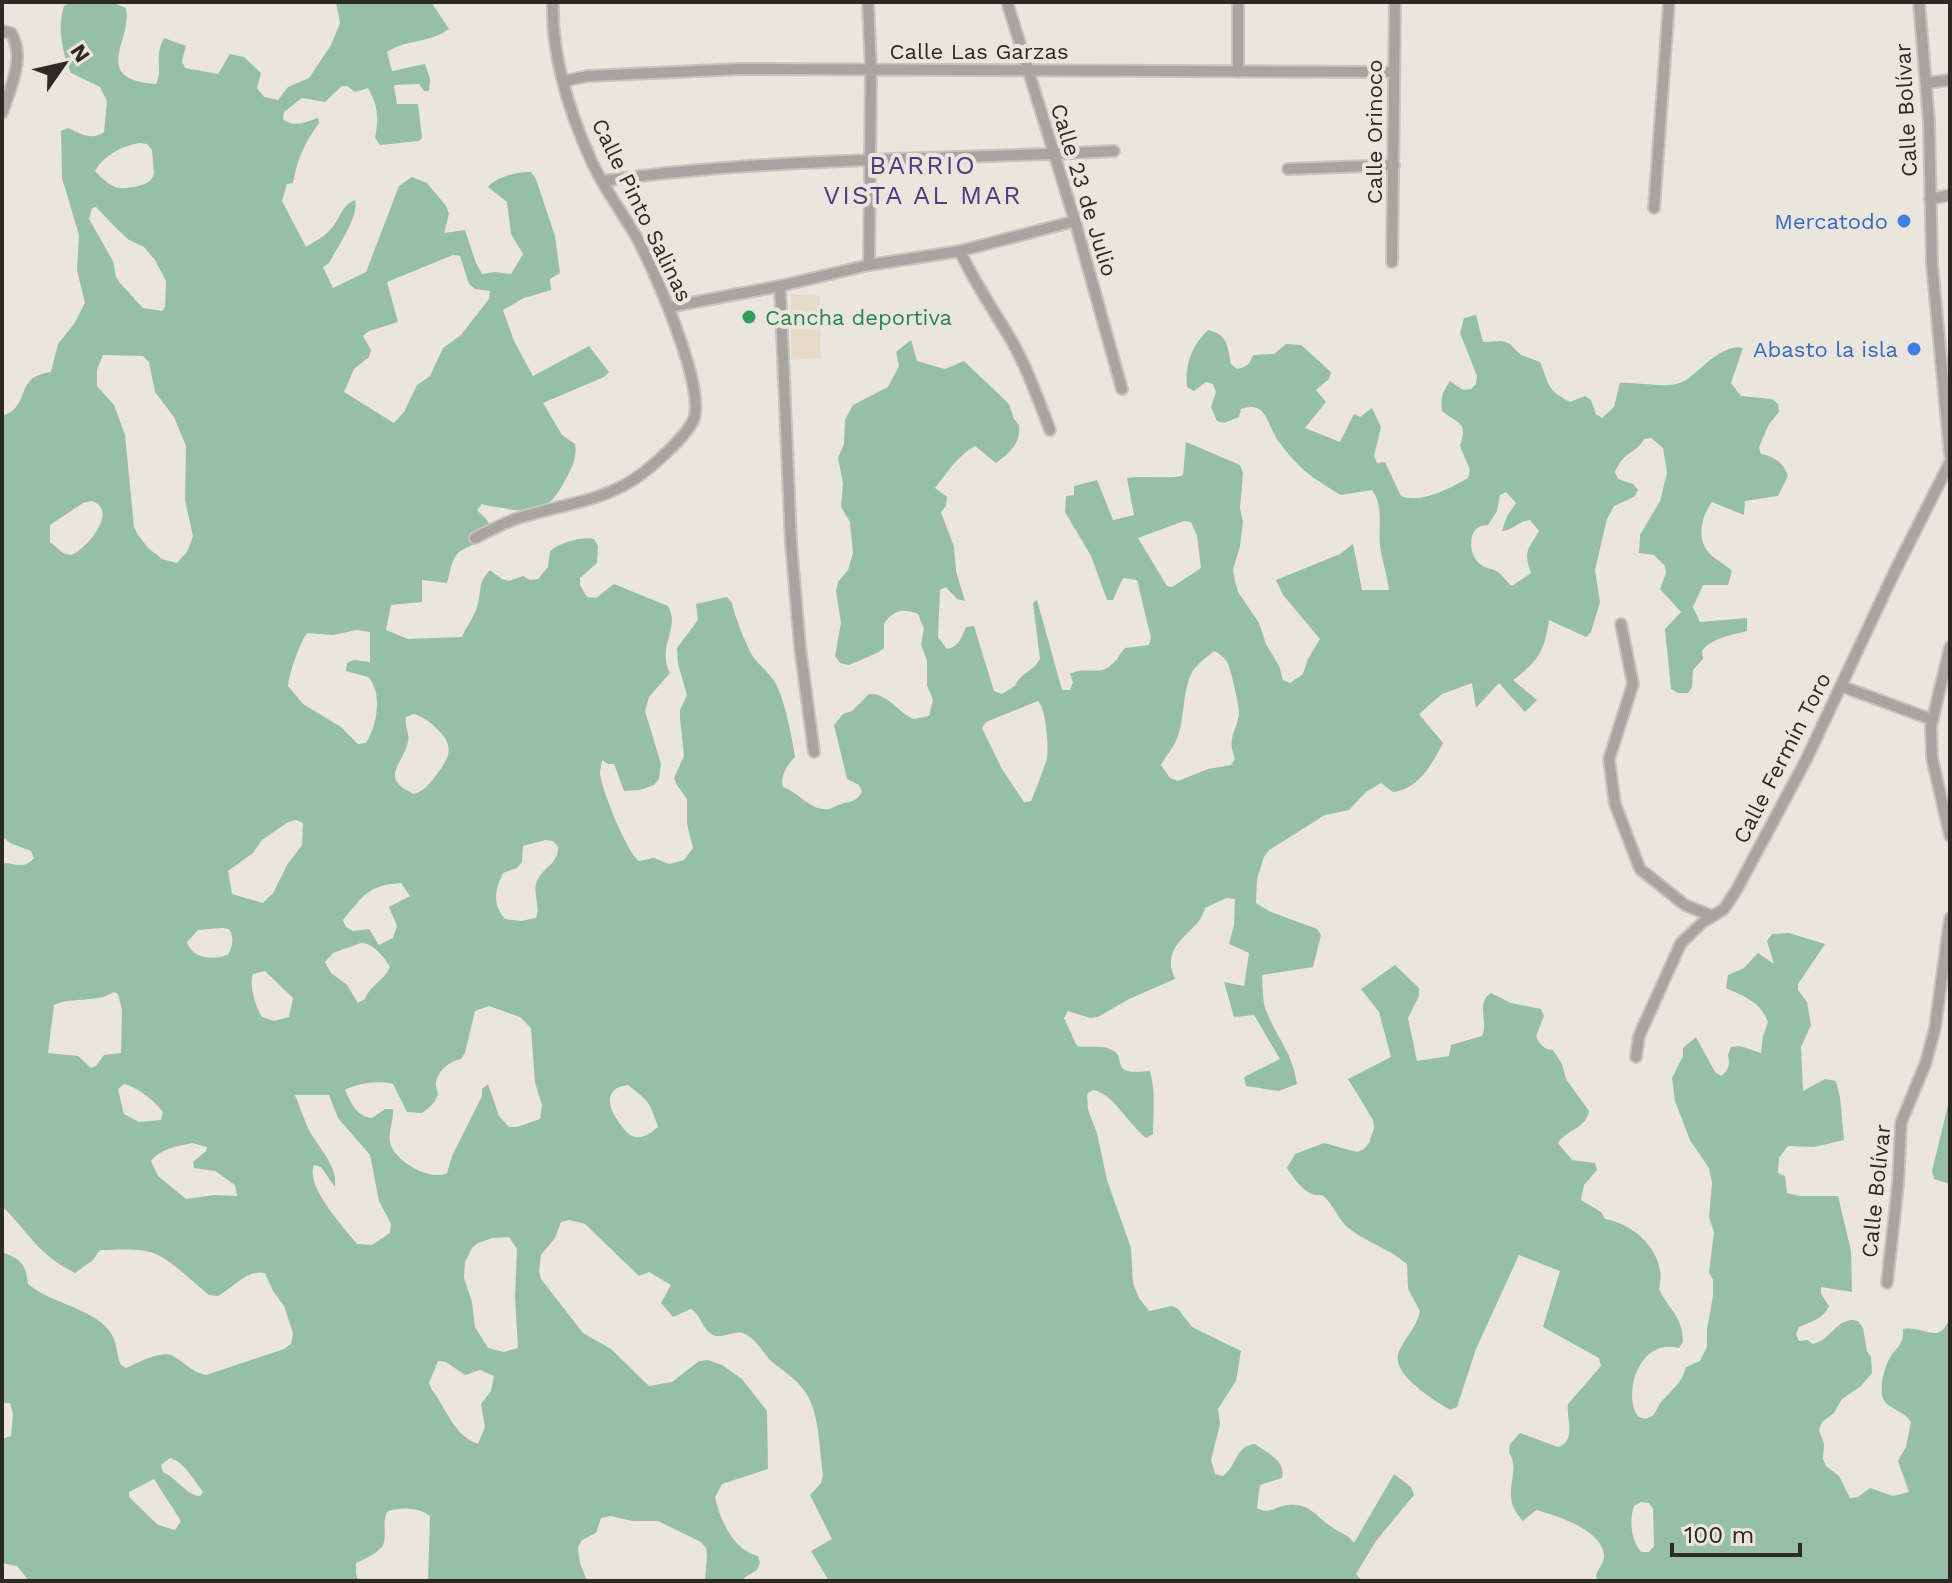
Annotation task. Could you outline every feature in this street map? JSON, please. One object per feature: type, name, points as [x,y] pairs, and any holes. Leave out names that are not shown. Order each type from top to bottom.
[{"type":"street","name":"Calle Pinto Salinas","points":[[475,538],[514,520],[582,502],[628,483],[661,458],[693,421],[695,393],[669,307],[637,239],[587,150],[564,81],[552,30],[553,2]]},
{"type":"street","points":[[868,2],[871,70],[869,265]]},
{"type":"street","name":"Calle 23 de Julio","points":[[1007,2],[1075,221],[1122,389]]},
{"type":"street","points":[[1238,2],[1238,72]]},
{"type":"street","name":"Calle Orinoco","points":[[1392,262],[1395,2]]},
{"type":"street","points":[[1654,208],[1669,2]]},
{"type":"street","name":"Calle Bolívar","points":[[1919,2],[1926,83],[1932,264],[1950,455]]},
{"type":"street","points":[[2,31],[11,33],[15,39],[17,67],[2,113]]},
{"type":"street","name":"Calle Las Garzas","points":[[564,81],[588,76],[740,69],[1394,72]]},
{"type":"street","points":[[1926,83],[1950,80]]},
{"type":"street","points":[[603,181],[664,173],[871,159],[1114,151]]},
{"type":"street","points":[[1288,169],[1394,165]]},
{"type":"street","points":[[1930,199],[1950,195]]},
{"type":"street","points":[[669,307],[869,265],[960,251],[1075,221]]},
{"type":"street","points":[[960,251],[1022,361],[1050,430]]},
{"type":"street","points":[[780,286],[791,543],[800,647],[814,752]]},
{"type":"street","name":"Calle Fermín Toro","points":[[1636,1057],[1639,1036],[1681,943],[1724,909],[1737,889],[1806,760],[1950,462]]},
{"type":"street","points":[[1621,624],[1633,684],[1609,759],[1615,804],[1640,869],[1685,905],[1712,916]]},
{"type":"street","points":[[1950,647],[1933,720],[1932,758],[1950,836]]},
{"type":"street","points":[[1841,686],[1933,720]]},
{"type":"street","name":"Calle Bolívar","points":[[1887,1283],[1901,1123],[1926,1062],[1935,1028],[1947,961],[1950,918]]},
{"type":"shaded area","points":[[791,294],[820,296],[821,358],[791,360]]},
{"type":"green space","points":[[71,2],[111,2],[126,8],[127,20],[118,56],[119,66],[124,75],[136,81],[156,84],[159,52],[164,38],[186,46],[182,61],[185,68],[218,74],[230,54],[244,57],[261,73],[257,88],[264,97],[278,100],[288,87],[309,78],[331,45],[340,23],[336,2],[431,2],[449,29],[387,52],[392,71],[425,64],[430,79],[429,91],[424,91],[419,84],[394,85],[397,104],[418,104],[422,138],[419,141],[380,145],[375,138],[376,106],[368,88],[355,92],[342,86],[325,102],[302,98],[284,112],[283,119],[295,124],[318,118],[319,123],[302,151],[293,183],[287,184],[282,201],[306,247],[327,233],[346,206],[355,200],[354,214],[347,232],[329,263],[323,267],[333,288],[366,272],[399,186],[412,177],[427,183],[446,206],[449,214],[444,233],[465,230],[482,274],[511,274],[523,254],[511,234],[507,202],[488,187],[502,178],[520,173],[531,172],[536,179],[555,236],[560,273],[550,279],[551,290],[524,298],[503,310],[514,341],[533,376],[589,346],[609,372],[543,403],[562,435],[575,444],[570,471],[551,501],[529,511],[482,504],[477,510],[490,526],[487,536],[458,553],[447,583],[422,580],[422,602],[391,605],[386,630],[408,639],[462,637],[476,610],[483,579],[490,570],[509,581],[523,576],[530,580],[538,579],[548,567],[550,551],[583,539],[594,539],[598,546],[597,563],[580,578],[580,585],[587,597],[596,598],[614,584],[668,606],[672,622],[666,664],[670,673],[649,697],[645,711],[661,764],[659,779],[654,785],[640,790],[624,791],[614,764],[602,760],[600,772],[615,820],[639,861],[654,858],[669,864],[684,860],[693,848],[687,824],[687,799],[674,778],[684,756],[680,710],[687,695],[677,648],[698,620],[696,604],[727,597],[732,603],[750,650],[776,684],[785,709],[795,757],[785,771],[783,787],[817,808],[830,809],[855,799],[862,792],[859,785],[847,779],[834,725],[843,714],[852,711],[869,694],[876,694],[914,719],[929,716],[933,700],[927,685],[927,660],[921,645],[924,629],[918,614],[903,611],[891,616],[884,624],[884,648],[873,655],[849,665],[840,663],[835,656],[841,623],[836,591],[853,553],[850,522],[841,507],[843,483],[838,458],[844,444],[845,420],[853,405],[888,387],[899,366],[896,352],[911,340],[917,361],[945,369],[964,361],[1009,404],[1019,425],[1016,442],[996,463],[975,446],[958,459],[935,488],[947,497],[946,506],[941,512],[954,547],[956,571],[965,601],[957,599],[946,587],[940,590],[938,637],[947,649],[951,648],[957,644],[966,627],[974,626],[994,691],[1002,694],[1015,686],[1040,659],[1033,603],[1037,600],[1062,690],[1070,690],[1073,682],[1070,674],[1107,668],[1125,648],[1149,645],[1151,638],[1137,580],[1123,578],[1113,600],[1107,600],[1091,556],[1065,512],[1066,496],[1074,495],[1074,486],[1097,480],[1113,520],[1134,515],[1127,478],[1183,475],[1186,442],[1240,465],[1243,473],[1240,508],[1243,522],[1234,577],[1238,592],[1259,623],[1283,680],[1290,683],[1303,674],[1320,639],[1283,595],[1276,580],[1340,554],[1353,544],[1362,590],[1389,590],[1380,546],[1379,510],[1372,490],[1341,495],[1314,478],[1293,459],[1259,409],[1241,409],[1239,417],[1224,423],[1217,421],[1211,407],[1216,392],[1213,384],[1206,382],[1194,391],[1187,387],[1190,356],[1208,330],[1223,338],[1231,364],[1237,369],[1248,365],[1253,355],[1274,354],[1286,344],[1301,345],[1331,372],[1329,379],[1316,390],[1326,402],[1305,428],[1340,442],[1354,414],[1360,417],[1372,408],[1381,427],[1374,456],[1377,463],[1385,462],[1401,496],[1409,498],[1436,494],[1468,478],[1470,470],[1460,446],[1462,428],[1441,407],[1450,381],[1463,390],[1471,389],[1476,384],[1477,376],[1460,333],[1464,318],[1476,315],[1483,342],[1502,341],[1521,355],[1540,362],[1550,386],[1557,394],[1570,402],[1585,396],[1602,418],[1614,407],[1620,383],[1665,385],[1682,382],[1722,352],[1743,348],[1731,383],[1741,396],[1772,399],[1778,404],[1779,412],[1769,424],[1759,447],[1761,454],[1781,464],[1788,476],[1778,496],[1745,501],[1744,515],[1712,502],[1703,522],[1703,543],[1712,556],[1732,571],[1728,585],[1703,585],[1693,607],[1700,622],[1747,618],[1747,631],[1722,638],[1702,651],[1703,659],[1693,670],[1692,687],[1688,693],[1671,689],[1665,629],[1681,612],[1660,589],[1666,573],[1665,566],[1654,555],[1639,553],[1640,535],[1660,501],[1667,473],[1663,448],[1651,438],[1644,439],[1622,459],[1615,472],[1618,479],[1633,484],[1638,490],[1634,497],[1614,506],[1607,519],[1595,570],[1600,602],[1591,632],[1586,637],[1549,620],[1539,654],[1513,680],[1537,700],[1525,712],[1499,683],[1476,708],[1472,683],[1442,694],[1419,714],[1443,743],[1417,781],[1393,792],[1381,783],[1366,792],[1349,810],[1325,815],[1269,850],[1264,857],[1257,879],[1256,903],[1317,929],[1321,935],[1313,967],[1262,975],[1265,1009],[1288,1055],[1297,1084],[1279,1091],[1246,1086],[1244,1077],[1280,1059],[1254,1015],[1234,1017],[1224,982],[1244,986],[1249,953],[1229,944],[1234,925],[1235,899],[1226,898],[1205,908],[1198,922],[1176,946],[1171,963],[1175,979],[1129,999],[1098,1017],[1090,1018],[1068,1011],[1064,1018],[1077,1046],[1110,1049],[1116,1052],[1121,1065],[1128,1071],[1150,1071],[1154,1095],[1153,1134],[1146,1138],[1108,1097],[1093,1090],[1087,1094],[1088,1110],[1097,1133],[1107,1180],[1131,1248],[1133,1283],[1139,1298],[1149,1311],[1172,1306],[1178,1309],[1192,1327],[1241,1351],[1236,1381],[1218,1409],[1220,1424],[1211,1460],[1215,1474],[1223,1476],[1244,1448],[1255,1444],[1279,1462],[1283,1472],[1282,1478],[1260,1485],[1257,1508],[1266,1511],[1288,1505],[1302,1506],[1347,1535],[1354,1543],[1394,1474],[1411,1487],[1414,1495],[1376,1541],[1356,1574],[1362,1581],[829,1581],[811,1551],[832,1539],[810,1495],[821,1483],[823,1475],[816,1420],[804,1390],[745,1334],[714,1335],[691,1309],[673,1317],[661,1303],[671,1285],[649,1272],[639,1276],[585,1224],[569,1220],[561,1222],[555,1238],[541,1255],[539,1271],[541,1279],[583,1333],[611,1349],[649,1386],[672,1382],[699,1361],[708,1360],[722,1365],[742,1379],[767,1411],[768,1469],[722,1484],[715,1497],[729,1533],[741,1547],[758,1556],[760,1563],[757,1570],[744,1581],[705,1581],[707,1556],[701,1542],[658,1521],[633,1521],[610,1516],[601,1518],[596,1533],[582,1540],[578,1547],[587,1581],[428,1581],[430,1516],[404,1508],[388,1511],[383,1545],[356,1563],[359,1581],[29,1581],[17,1566],[2,1563],[2,1439],[11,1436],[13,1414],[10,1403],[2,1403],[2,1252],[21,1263],[28,1284],[105,1326],[114,1339],[121,1365],[126,1368],[166,1354],[206,1375],[284,1349],[291,1344],[293,1333],[284,1306],[265,1273],[246,1276],[218,1296],[209,1295],[158,1255],[122,1249],[100,1250],[93,1260],[75,1273],[42,1251],[2,1206],[2,863],[23,865],[34,858],[31,851],[10,843],[2,836],[2,416],[17,406],[31,380],[51,372],[58,344],[85,303],[77,270],[79,235],[62,178],[61,131],[68,128],[91,136],[100,135],[104,132],[107,101],[100,87],[71,73],[62,40],[64,6]],"holes":[[[139,143],[147,144],[152,150],[154,174],[150,181],[119,188],[110,185],[95,171],[103,160],[120,149]],[[96,207],[129,240],[144,247],[155,260],[166,281],[165,307],[162,311],[143,308],[116,277],[113,261],[89,219],[92,208]],[[453,255],[460,256],[469,284],[475,289],[490,291],[489,299],[461,335],[443,348],[430,376],[417,385],[404,412],[394,423],[344,392],[354,369],[369,357],[371,350],[363,336],[369,331],[398,322],[387,282]],[[103,355],[143,356],[149,362],[155,392],[174,417],[186,446],[185,500],[193,536],[187,552],[177,563],[162,559],[148,548],[134,527],[125,435],[114,405],[97,386],[97,370]],[[1506,492],[1516,503],[1502,531],[1530,520],[1539,531],[1528,551],[1531,573],[1512,586],[1498,572],[1480,564],[1473,554],[1471,540],[1481,526],[1488,525],[1497,511],[1500,495]],[[91,501],[99,505],[102,520],[98,529],[78,551],[71,555],[63,553],[50,542],[50,525],[83,503]],[[1184,521],[1191,522],[1197,536],[1201,568],[1172,587],[1167,586],[1138,538]],[[356,630],[370,632],[370,662],[354,660],[347,663],[346,671],[368,677],[376,691],[377,709],[366,743],[358,744],[341,727],[303,704],[288,686],[307,633],[333,635]],[[1214,651],[1228,664],[1239,711],[1232,741],[1235,759],[1231,765],[1208,769],[1178,781],[1170,778],[1161,765],[1178,735],[1185,694],[1195,668]],[[1038,701],[1045,719],[1047,758],[1031,801],[1024,802],[1002,769],[982,728],[986,722]],[[414,714],[420,716],[442,735],[448,747],[447,758],[440,771],[426,788],[414,794],[403,788],[395,777],[408,742],[406,717]],[[296,820],[303,823],[302,845],[287,865],[273,893],[263,903],[232,894],[228,871],[253,853],[262,840],[288,822]],[[545,840],[553,841],[558,847],[556,857],[536,884],[536,918],[521,921],[505,919],[498,908],[497,891],[503,873],[517,868],[522,862],[523,846]],[[401,883],[410,896],[389,907],[397,926],[393,938],[379,945],[369,929],[353,931],[346,927],[343,920],[367,893],[381,886]],[[229,929],[232,936],[228,955],[204,957],[190,948],[187,942],[198,930]],[[361,943],[370,945],[390,967],[365,999],[358,1003],[347,985],[331,973],[325,962],[333,953]],[[265,971],[293,998],[289,1017],[274,1021],[262,1017],[252,990],[253,974]],[[114,992],[118,994],[122,1010],[121,1053],[104,1055],[91,1068],[78,1056],[48,1053],[54,1005],[99,998]],[[489,1006],[520,1017],[531,1028],[535,1083],[542,1105],[540,1119],[509,1127],[499,1116],[488,1084],[482,1089],[482,1096],[452,1156],[447,1173],[422,1172],[405,1162],[393,1149],[390,1142],[393,1109],[385,1109],[372,1118],[367,1117],[355,1108],[345,1090],[368,1083],[393,1084],[407,1112],[422,1113],[437,1097],[436,1081],[440,1072],[465,1053],[475,1011]],[[124,1084],[145,1095],[163,1112],[161,1120],[139,1122],[124,1114],[118,1089]],[[628,1085],[648,1102],[658,1127],[644,1136],[629,1134],[613,1112],[610,1097],[616,1089]],[[295,1095],[329,1095],[338,1118],[370,1155],[379,1201],[391,1224],[390,1233],[372,1245],[357,1244],[320,1195],[315,1184],[314,1165],[321,1167],[335,1187],[335,1179],[330,1163],[307,1126]],[[192,1143],[207,1147],[193,1162],[194,1168],[215,1171],[235,1185],[237,1196],[186,1199],[158,1176],[151,1161],[169,1149]],[[509,1237],[517,1249],[515,1297],[518,1348],[504,1352],[488,1348],[475,1327],[472,1302],[464,1278],[465,1262],[472,1248],[493,1238]],[[438,1361],[446,1362],[465,1375],[480,1370],[494,1376],[491,1391],[481,1404],[485,1427],[478,1444],[469,1440],[451,1421],[429,1383]],[[170,1458],[184,1467],[203,1492],[200,1496],[195,1495],[163,1472],[161,1465]],[[154,1479],[181,1521],[175,1530],[158,1525],[129,1497],[129,1492]]]},
{"type":"green space","points":[[1789,933],[1825,944],[1798,984],[1798,990],[1807,1002],[1811,1025],[1801,1047],[1803,1091],[1825,1079],[1836,1081],[1844,1140],[1814,1147],[1788,1146],[1779,1158],[1778,1173],[1785,1176],[1787,1193],[1838,1196],[1851,1251],[1852,1292],[1821,1287],[1821,1294],[1829,1306],[1827,1310],[1799,1327],[1796,1334],[1799,1341],[1807,1340],[1813,1344],[1845,1322],[1858,1321],[1871,1357],[1872,1373],[1861,1386],[1842,1399],[1834,1413],[1822,1422],[1819,1430],[1824,1444],[1823,1459],[1826,1466],[1839,1476],[1850,1498],[1858,1497],[1870,1488],[1893,1496],[1909,1492],[1898,1461],[1906,1447],[1911,1422],[1885,1402],[1883,1376],[1901,1341],[1903,1329],[1936,1333],[1946,1326],[1950,1317],[1950,1581],[1597,1581],[1596,1575],[1604,1558],[1602,1548],[1589,1532],[1536,1510],[1523,1521],[1512,1502],[1513,1461],[1509,1453],[1510,1444],[1520,1433],[1558,1447],[1564,1444],[1569,1435],[1568,1404],[1601,1366],[1599,1358],[1543,1327],[1560,1271],[1519,1255],[1476,1349],[1457,1407],[1450,1410],[1415,1385],[1400,1369],[1399,1351],[1420,1311],[1408,1289],[1407,1264],[1346,1226],[1326,1198],[1306,1191],[1287,1168],[1295,1154],[1324,1143],[1357,1152],[1369,1143],[1373,1120],[1348,1079],[1391,1057],[1379,1012],[1361,989],[1395,965],[1419,988],[1419,996],[1408,1018],[1417,1061],[1449,1056],[1451,1045],[1482,1036],[1484,1002],[1491,993],[1511,1003],[1541,1009],[1544,1016],[1537,1039],[1544,1048],[1553,1050],[1562,1064],[1566,1079],[1589,1111],[1584,1122],[1558,1143],[1572,1160],[1595,1163],[1597,1170],[1584,1185],[1581,1200],[1601,1212],[1605,1219],[1628,1227],[1647,1243],[1659,1264],[1659,1289],[1681,1326],[1683,1342],[1679,1348],[1661,1348],[1648,1355],[1638,1368],[1633,1383],[1635,1411],[1641,1418],[1650,1417],[1679,1382],[1686,1367],[1700,1361],[1707,1347],[1713,1296],[1713,1280],[1709,1272],[1714,1232],[1709,1217],[1712,1183],[1709,1168],[1690,1140],[1675,1101],[1672,1078],[1683,1056],[1683,1048],[1696,1037],[1715,1072],[1721,1076],[1728,1067],[1731,1047],[1740,1046],[1761,1053],[1768,1022],[1765,1015],[1751,1000],[1726,988],[1728,975],[1744,968],[1758,953],[1774,964],[1767,941],[1772,934]],"holes":[[[1641,1502],[1649,1503],[1653,1509],[1654,1546],[1649,1552],[1641,1552],[1633,1536],[1632,1512],[1634,1506]]]},
{"type":"green space","points":[[1948,1105],[1950,1184],[1934,1179],[1932,1171]]},
{"type":"place","name":"Mercatodo","points":[[1904,221]]},
{"type":"place","name":"Cancha deportiva","points":[[749,317]]},
{"type":"place","name":"Abasto la isla","points":[[1914,349]]},
{"type":"district","name":"BARRIO VISTA AL MAR","points":[[923,180]]}]
